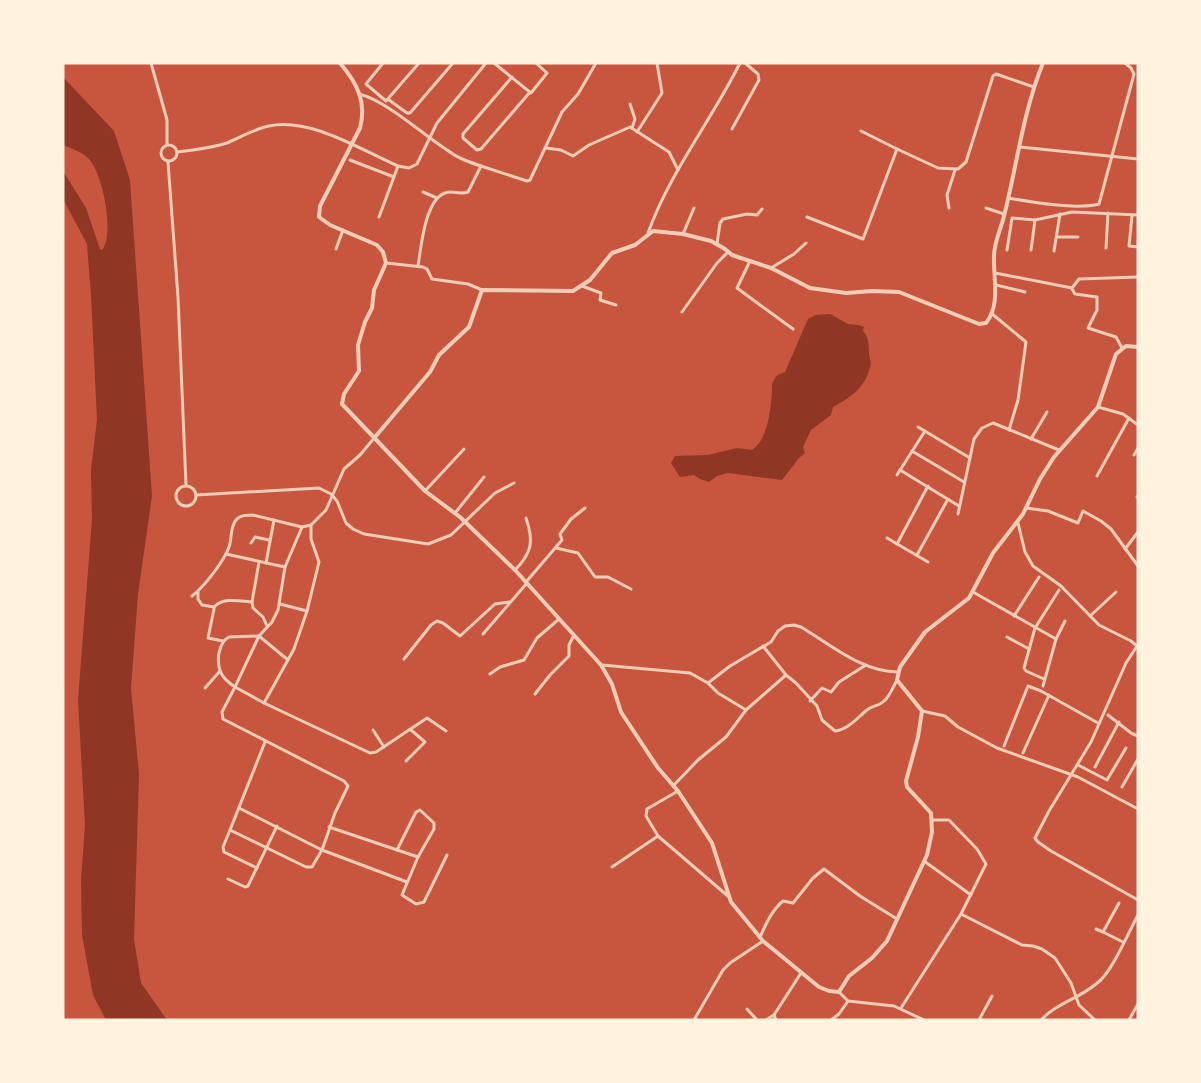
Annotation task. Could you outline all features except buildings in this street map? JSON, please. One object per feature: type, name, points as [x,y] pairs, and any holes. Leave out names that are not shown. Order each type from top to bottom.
[{"type":"street","points":[[151,63],[167,120],[167,144],[160,155],[168,162]]},
{"type":"street","points":[[340,63],[359,94],[363,105],[363,115],[319,212],[322,220],[380,248],[386,263],[374,290],[372,309],[365,322],[358,345],[359,371],[342,400],[345,407],[425,490],[460,517],[515,570],[601,665],[612,684],[621,712],[657,768],[678,791],[712,843],[729,897]]},
{"type":"street","points":[[383,63],[366,84],[384,101],[389,100],[407,113],[410,113],[453,63]]},
{"type":"street","points":[[389,100],[419,63]]},
{"type":"street","points":[[177,152],[224,144],[256,129],[282,124],[311,127],[323,131],[398,166],[409,168],[417,164],[437,123],[486,63]]},
{"type":"street","points":[[494,63],[530,92]]},
{"type":"street","points":[[512,77],[463,134],[463,138],[477,150],[481,149],[547,73],[536,63]]},
{"type":"street","points":[[359,94],[424,132],[458,157],[529,181],[562,112],[578,94],[596,63]]},
{"type":"street","points":[[637,132],[663,93],[657,63]]},
{"type":"street","points":[[648,233],[657,209],[678,170],[740,63]]},
{"type":"street","points":[[732,129],[759,80],[758,74],[745,63]]},
{"type":"street","points":[[386,263],[418,266],[427,269],[432,279],[468,284],[482,290],[568,291],[590,280],[612,253],[635,245],[648,233],[653,231],[683,234],[717,244],[732,255],[771,268],[803,285],[819,290],[846,293],[899,292],[979,324],[986,323],[991,313],[996,285],[994,255],[1034,87],[1043,63]]},
{"type":"street","points":[[1125,63],[1134,74]]},
{"type":"street","points":[[1007,198],[1084,206],[1099,204],[1134,74],[1138,71]]},
{"type":"street","points":[[861,131],[938,168],[958,170],[966,162],[993,76],[996,74],[1034,87]]},
{"type":"street","points":[[630,105],[635,119],[632,128]]},
{"type":"street","points":[[546,148],[561,150],[573,156],[627,127],[669,153],[678,170]]},
{"type":"street","points":[[167,144],[175,147],[177,152],[174,159],[168,162]]},
{"type":"street","points":[[1020,147],[1138,159]]},
{"type":"street","points":[[807,217],[864,238],[897,148]]},
{"type":"street","points":[[350,160],[394,177]]},
{"type":"street","points":[[168,162],[178,297],[186,486]]},
{"type":"street","points":[[378,217],[398,166]]},
{"type":"street","points":[[418,266],[427,216],[437,198],[446,192],[468,192],[481,166]]},
{"type":"street","points":[[949,208],[947,195],[955,170]]},
{"type":"street","points":[[423,192],[437,198]]},
{"type":"street","points":[[683,234],[694,207]]},
{"type":"street","points":[[986,208],[1004,214]]},
{"type":"street","points":[[717,244],[720,223],[723,219],[747,214],[757,215],[762,209]]},
{"type":"street","points":[[1054,251],[1060,213]]},
{"type":"street","points":[[1007,250],[1012,218],[1035,220],[1060,213],[1138,215]]},
{"type":"street","points":[[1106,248],[1108,213]]},
{"type":"street","points":[[1132,216],[1130,246],[1138,247]]},
{"type":"street","points":[[1031,250],[1035,220]]},
{"type":"street","points":[[336,249],[343,230]]},
{"type":"street","points":[[1057,237],[1078,237]]},
{"type":"street","points":[[771,268],[794,254],[806,243]]},
{"type":"street","points":[[682,312],[717,263],[728,252]]},
{"type":"street","points":[[750,261],[737,288],[793,328]]},
{"type":"street","points":[[995,273],[1072,288]]},
{"type":"street","points":[[1072,288],[1078,279],[1138,277]]},
{"type":"street","points":[[996,285],[1025,292]]},
{"type":"street","points":[[582,286],[601,293],[600,300],[616,305]]},
{"type":"street","points":[[1072,288],[1075,294],[1097,297],[1097,310],[1089,328],[1116,337],[1122,348]]},
{"type":"street","points":[[192,596],[198,592],[226,554],[231,541],[232,526],[237,518],[253,515],[302,527],[311,525],[329,504],[344,469],[360,455],[430,372],[439,355],[469,327],[482,290]]},
{"type":"street","points":[[991,313],[1026,342],[1018,400],[1009,430]]},
{"type":"street","points":[[1122,348],[1138,347]]},
{"type":"street","points":[[763,646],[786,675],[817,706],[822,720],[835,731],[842,730],[868,709],[886,700],[897,680],[898,672],[925,632],[965,603],[993,553],[1018,523],[1040,479],[1059,450],[1098,407],[1114,359],[1122,348]]},
{"type":"street","points":[[1098,407],[1120,413],[1138,425]]},
{"type":"street","points":[[1031,439],[1047,412]]},
{"type":"street","points":[[1097,476],[1129,418]]},
{"type":"street","points":[[958,514],[974,439],[985,425],[993,423],[1059,450]]},
{"type":"street","points":[[918,427],[970,458]]},
{"type":"street","points":[[897,475],[924,431]]},
{"type":"street","points":[[1134,455],[1138,448]]},
{"type":"street","points":[[425,490],[464,449]]},
{"type":"street","points":[[912,451],[964,482]]},
{"type":"street","points":[[900,470],[959,506]]},
{"type":"street","points":[[455,513],[484,477]]},
{"type":"street","points":[[196,495],[319,488],[331,494],[337,501],[346,524],[353,529],[364,534],[428,544],[451,535],[495,493],[514,483]]},
{"type":"street","points":[[186,486],[193,488],[196,495],[195,500],[186,506],[178,501],[177,491],[186,486]]},
{"type":"street","points":[[897,544],[928,486]]},
{"type":"street","points":[[917,555],[948,499]]},
{"type":"street","points":[[483,634],[556,548],[562,540],[560,534],[571,519],[585,508]]},
{"type":"street","points":[[1026,508],[1048,511],[1078,523],[1083,511],[1111,529],[1138,566]]},
{"type":"street","points":[[515,570],[529,555],[530,530],[526,518]]},
{"type":"street","points":[[266,563],[274,520]]},
{"type":"street","points":[[1018,523],[1024,552],[1029,561],[1061,586],[1099,625],[1131,641],[1137,647],[1126,663],[1078,765],[1035,838],[1051,851],[1138,900]]},
{"type":"street","points":[[264,703],[296,645],[308,611],[319,562],[311,539],[311,525]]},
{"type":"street","points":[[230,830],[310,868],[322,850],[334,813],[347,790],[346,783],[223,719],[222,712],[259,636],[276,615],[280,604],[285,567],[302,527]]},
{"type":"street","points":[[1125,549],[1138,532]]},
{"type":"street","points":[[251,543],[255,537],[269,540]]},
{"type":"street","points":[[887,538],[928,562]]},
{"type":"street","points":[[556,548],[578,553],[595,577],[608,577],[631,589]]},
{"type":"street","points":[[226,554],[285,567]]},
{"type":"street","points":[[259,562],[252,602],[253,608],[263,617],[267,626]]},
{"type":"street","points":[[1014,616],[1039,577]]},
{"type":"street","points":[[1044,679],[1024,670],[1035,628],[1059,590]]},
{"type":"street","points":[[198,592],[198,599],[202,605],[214,607]]},
{"type":"street","points":[[973,592],[1056,639]]},
{"type":"street","points":[[1090,616],[1116,592]]},
{"type":"street","points":[[223,641],[208,638],[214,607],[217,603],[226,601],[252,602]]},
{"type":"street","points":[[404,659],[437,621],[460,636],[495,604],[509,602]]},
{"type":"street","points":[[280,604],[308,611]]},
{"type":"street","points":[[490,674],[505,665],[524,660],[537,638],[559,619]]},
{"type":"street","points":[[1043,686],[1056,639],[1065,621]]},
{"type":"street","points":[[708,683],[730,666],[771,642],[778,631],[785,626],[794,625],[842,651],[854,661],[885,672],[898,672]]},
{"type":"street","points":[[536,694],[550,675],[570,655],[568,645],[574,635]]},
{"type":"street","points":[[288,660],[259,636],[229,637],[223,641],[219,653],[220,671],[235,687],[365,751],[376,752],[428,718],[446,731]]},
{"type":"street","points":[[1007,637],[1029,649]]},
{"type":"street","points":[[601,665],[690,673],[746,710]]},
{"type":"street","points":[[810,701],[822,688],[831,692],[839,682],[866,665]]},
{"type":"street","points":[[205,688],[220,671]]},
{"type":"street","points":[[673,786],[698,760],[726,737],[746,710],[786,675]]},
{"type":"street","points":[[897,680],[922,711],[947,717],[958,727],[997,748],[1071,775],[1138,808]]},
{"type":"street","points":[[1004,746],[1028,686],[1049,695],[1098,723]]},
{"type":"street","points":[[1023,753],[1049,695]]},
{"type":"street","points":[[839,992],[849,976],[883,947],[929,847],[933,820],[929,809],[909,790],[906,781],[921,726],[922,711]]},
{"type":"street","points":[[1108,715],[1138,736]]},
{"type":"street","points":[[1095,766],[1119,722]]},
{"type":"street","points":[[373,730],[384,747]]},
{"type":"street","points":[[406,761],[425,742],[411,730]]},
{"type":"street","points":[[257,868],[224,852],[223,847],[265,742]]},
{"type":"street","points":[[1078,765],[1107,780],[1126,748]]},
{"type":"street","points":[[1122,787],[1138,759]]},
{"type":"street","points":[[678,791],[647,809],[646,816],[658,836],[729,897],[763,941],[819,987],[839,992],[848,1001],[901,1008],[924,1020]]},
{"type":"street","points":[[239,808],[322,850],[407,882]]},
{"type":"street","points":[[397,850],[416,813],[420,810],[434,823],[434,829],[418,857],[402,896],[416,904],[423,902],[447,855]]},
{"type":"street","points":[[901,1008],[961,914],[986,864],[977,849],[949,820],[933,820]]},
{"type":"street","points":[[228,879],[247,887],[278,826]]},
{"type":"street","points":[[329,827],[418,857]]},
{"type":"street","points":[[612,867],[658,836]]},
{"type":"street","points":[[924,861],[971,895]]},
{"type":"street","points":[[760,937],[772,912],[779,904],[783,901],[793,903],[813,878],[824,869],[860,896],[897,919]]},
{"type":"street","points":[[1103,933],[1119,903]]},
{"type":"street","points":[[961,914],[1022,945],[1041,949],[1055,958],[1071,983],[1075,997],[1083,1010],[1095,1020]]},
{"type":"street","points":[[1041,1020],[1052,1008],[1100,981],[1138,915]]},
{"type":"street","points":[[1096,929],[1124,942]]},
{"type":"street","points":[[694,1020],[723,970],[763,941]]},
{"type":"street","points":[[766,1020],[774,1015],[801,973]]},
{"type":"street","points":[[980,1020],[992,996]]},
{"type":"street","points":[[831,1020],[839,1014],[848,1001]]},
{"type":"street","points":[[1129,1020],[1138,1004]]},
{"type":"street","points":[[747,1009],[757,1020]]},
{"type":"street","points":[[774,1015],[776,1020]]},
{"type":"shaded area","points":[[63,77],[114,131],[130,180],[152,496],[138,594],[131,688],[139,774],[134,939],[141,983],[167,1020],[106,1020],[93,995],[82,935],[81,880],[85,825],[78,700],[92,519],[91,470],[97,420],[87,244],[63,199],[63,171],[86,208],[102,250],[106,242],[107,218],[106,204],[93,165],[83,154],[63,145]]},
{"type":"shaded area","points":[[830,314],[848,324],[864,327],[871,365],[861,386],[833,407],[831,415],[811,430],[803,447],[805,453],[782,480],[728,473],[717,476],[709,482],[694,475],[680,477],[671,463],[675,456],[708,455],[737,448],[752,450],[757,445],[767,425],[775,378],[785,372],[808,319],[816,315]]}]
